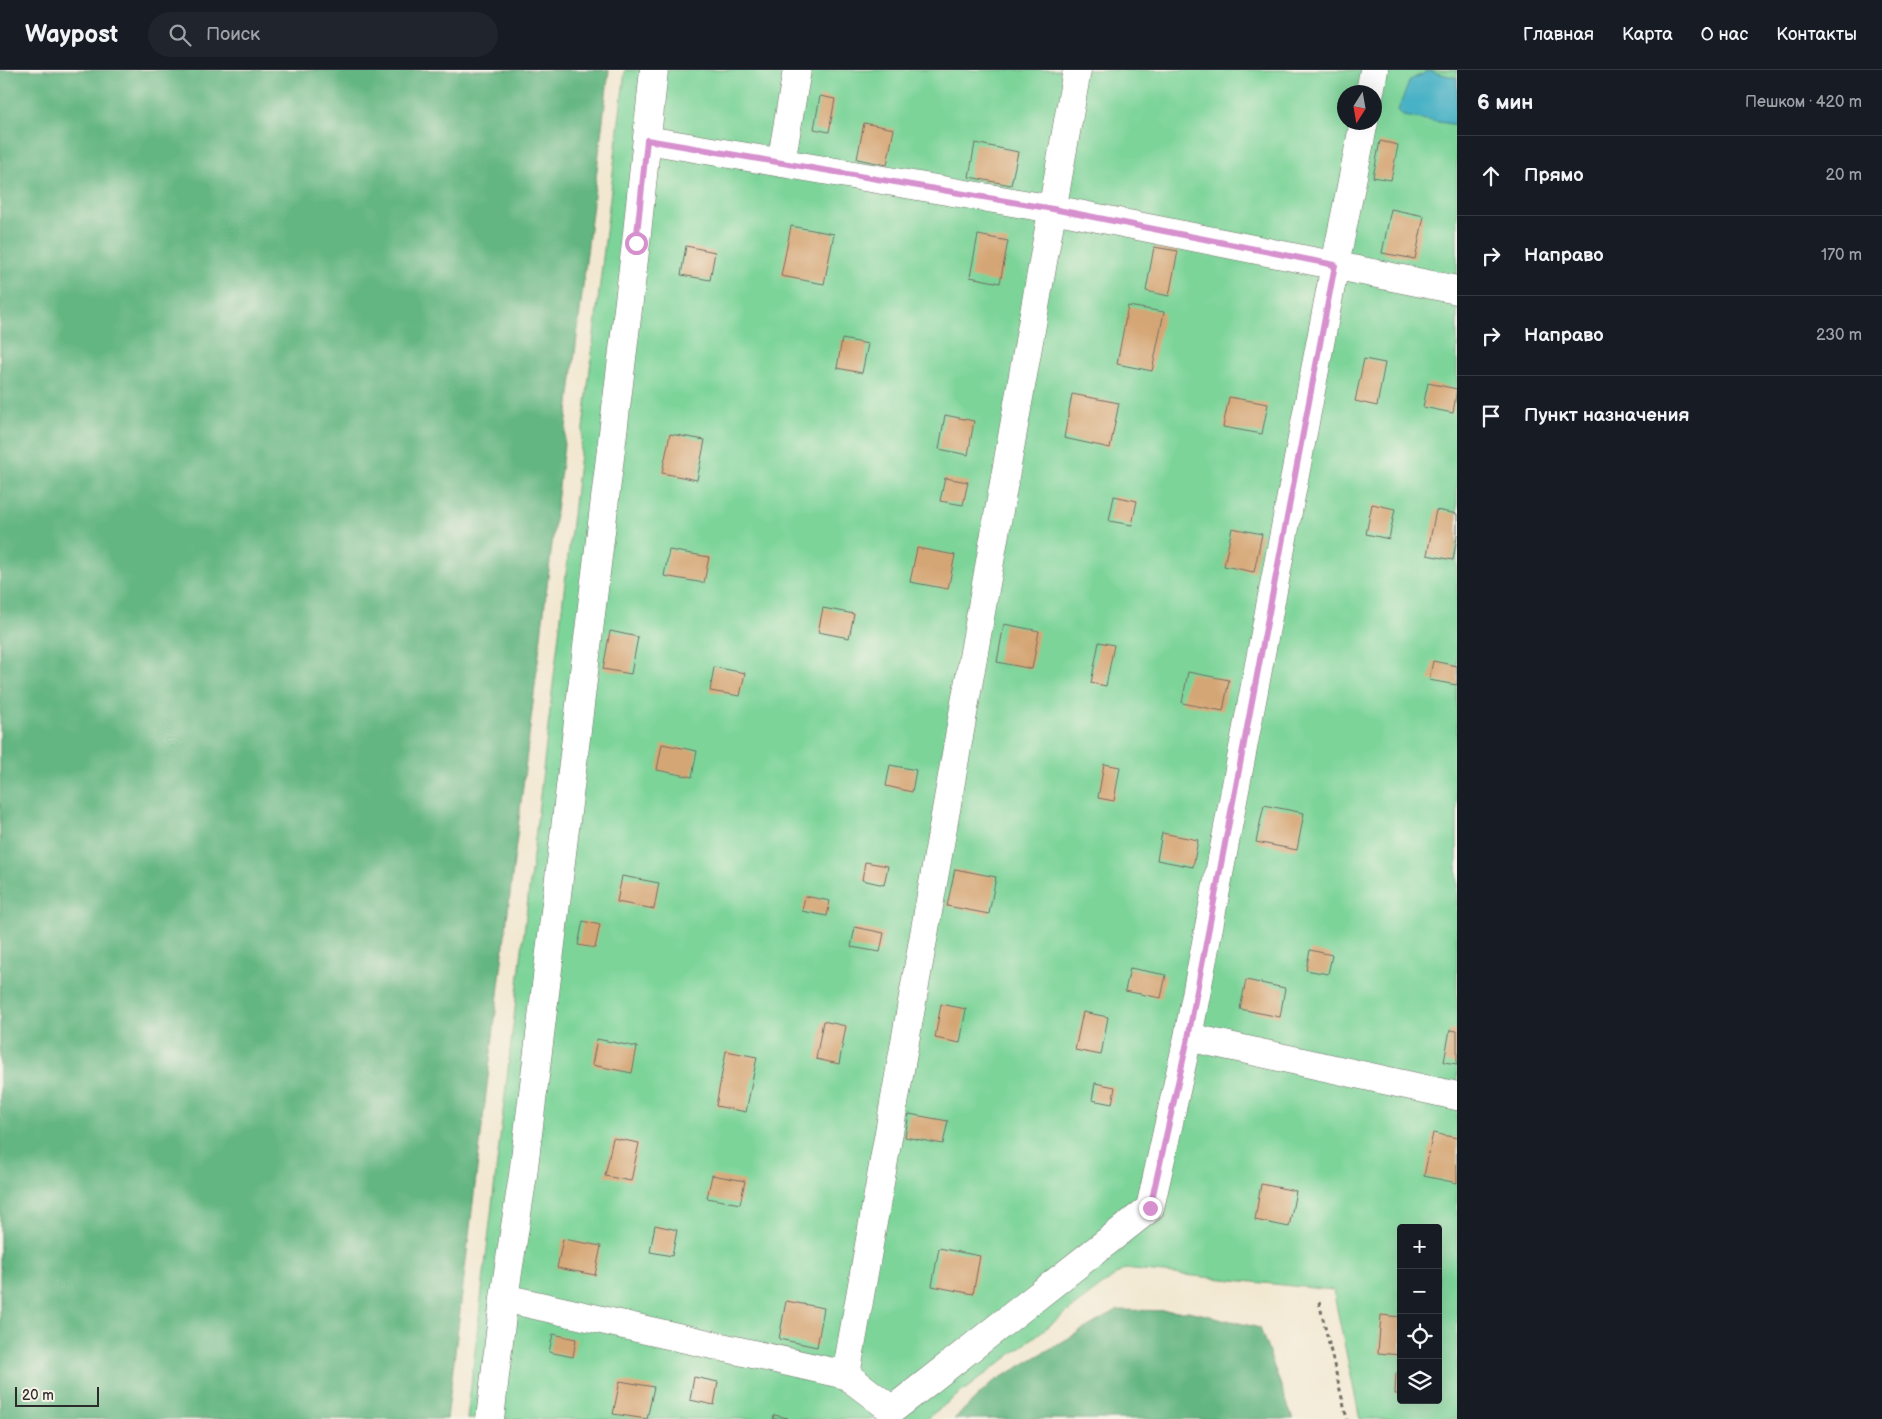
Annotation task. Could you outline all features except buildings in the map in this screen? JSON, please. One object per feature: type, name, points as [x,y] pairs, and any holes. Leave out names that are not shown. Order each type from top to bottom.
[{"type":"street","points":[[490,1419],[504,1298],[524,1165],[636,243],[654,70]]},
{"type":"street","points":[[781,163],[797,70]]},
{"type":"street","points":[[846,1375],[1077,70]]},
{"type":"street","points":[[1371,85],[1374,70]]},
{"type":"street","points":[[504,1298],[846,1375],[891,1414],[1150,1208],[1188,1038],[1362,130]]},
{"type":"street","points":[[647,140],[1053,209],[1457,290]]},
{"type":"street","points":[[1188,1038],[1457,1096]]},
{"type":"path","points":[[1319,1302],[1347,1419]]},
{"type":"green space","points":[[0,70],[609,70],[447,1419],[0,1419]]},
{"type":"green space","points":[[625,70],[1457,70],[1457,1419],[1360,1419],[1333,1290],[1124,1269],[926,1419],[467,1419]]},
{"type":"green space","points":[[1117,1310],[1189,1311],[1260,1328],[1293,1419],[954,1419],[993,1382]]},
{"type":"water","points":[[1429,71],[1457,78],[1457,125],[1403,116],[1398,110],[1410,80]]},
{"type":"route","points":[[636,243],[647,140],[1053,209],[1335,265],[1188,1038],[1150,1208]]}]
